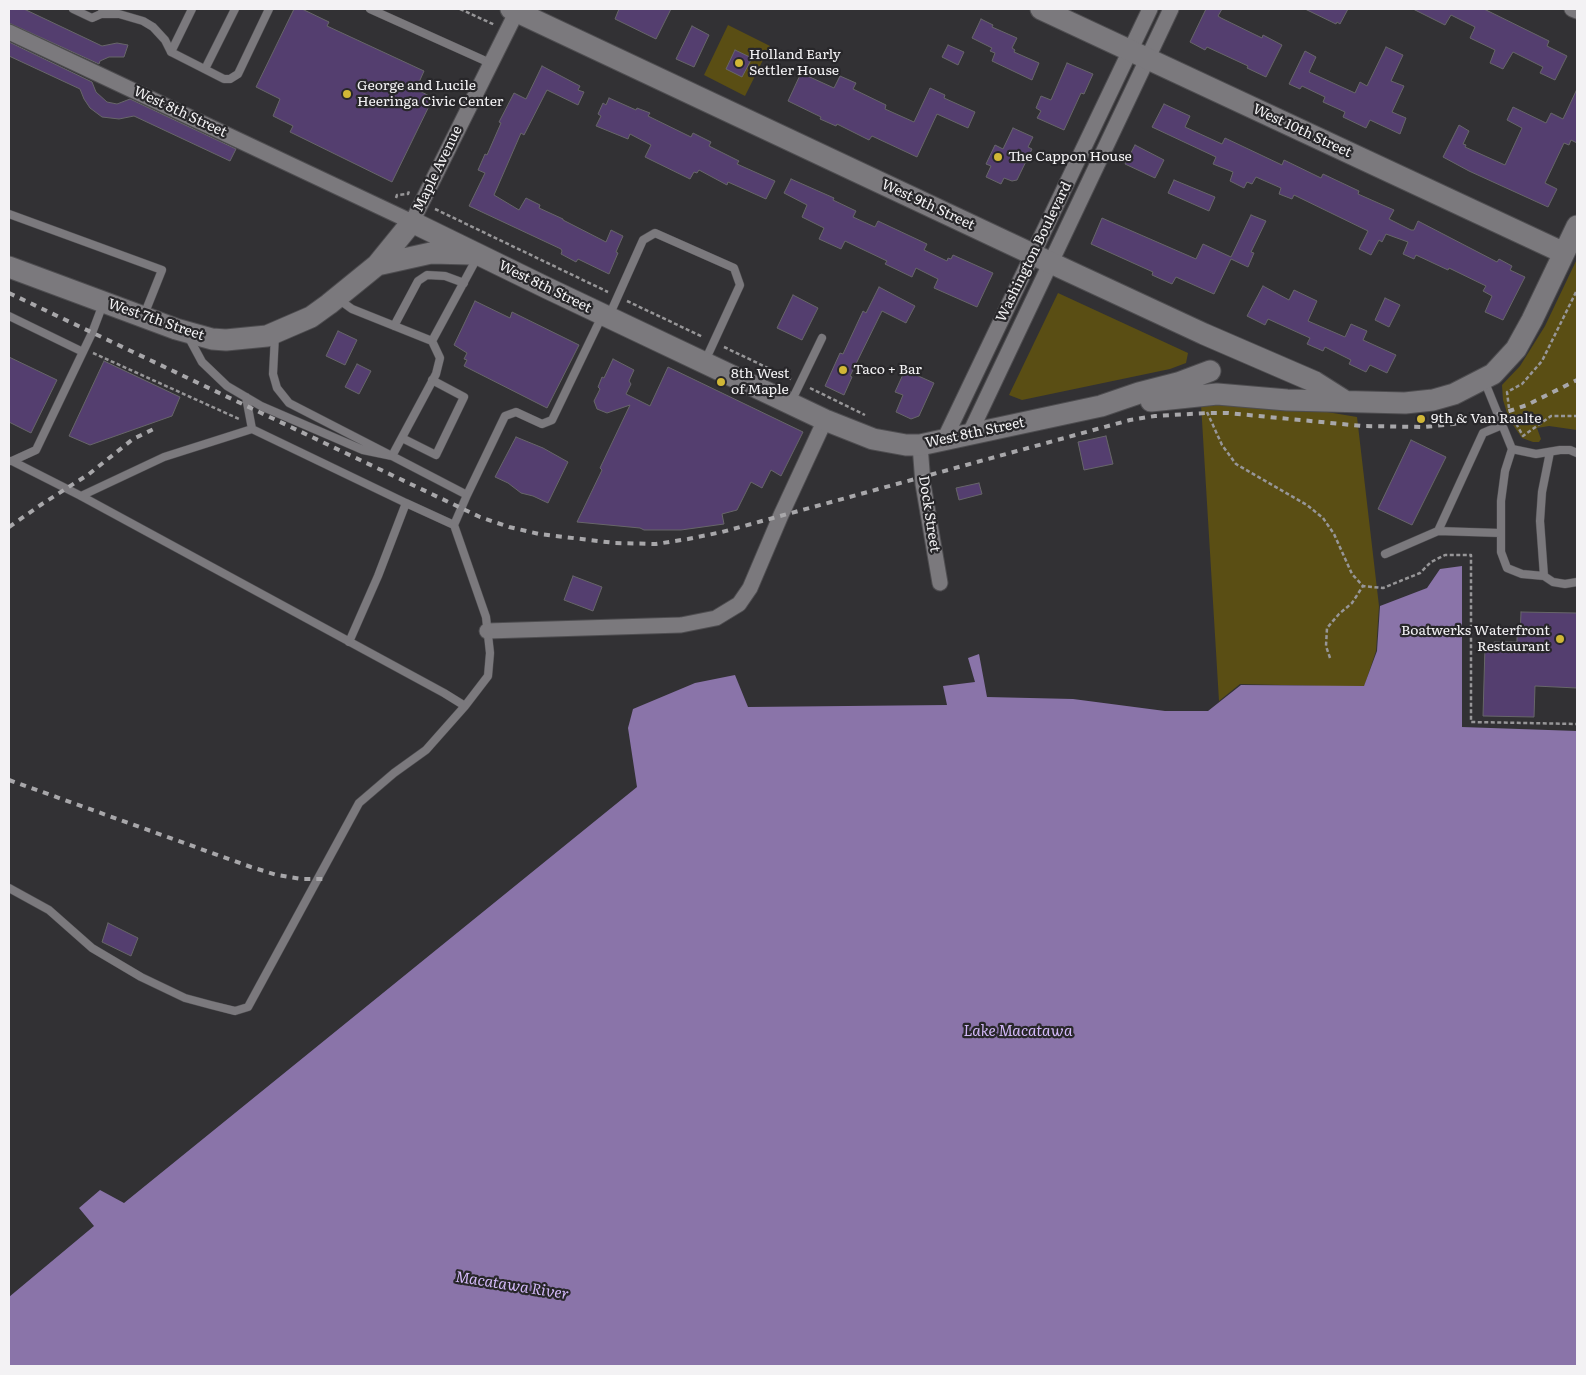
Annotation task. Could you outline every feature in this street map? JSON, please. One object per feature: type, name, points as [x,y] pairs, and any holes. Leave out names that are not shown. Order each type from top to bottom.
[{"type":"street","name":"West 10th Street","points":[[1041,9],[1567,255]]},
{"type":"street","name":"Washington Boulevard","points":[[1139,54],[1150,9]]},
{"type":"street","name":"Washington Boulevard","points":[[944,440],[1041,258],[1139,54],[1171,9]]},
{"type":"street","points":[[1572,9],[1577,11]]},
{"type":"street","name":"Maple Avenue","points":[[412,222],[414,197],[490,64],[515,10]]},
{"type":"street","name":"West 9th Street","points":[[515,10],[1204,334],[1315,382],[1345,401]]},
{"type":"street","name":"West 8th Street","points":[[9,32],[389,211],[790,404],[825,420],[887,443],[920,445],[1101,406],[1139,393],[1178,383],[1210,371]]},
{"type":"street","name":"West 7th Street","points":[[9,267],[143,317],[212,339],[226,340],[267,336],[311,317],[378,265],[412,222]]},
{"type":"street","name":"West 8th Street","points":[[1101,406],[1211,399],[1405,403],[1433,400],[1454,394],[1493,374],[1516,349],[1567,255],[1577,226]]},
{"type":"street","name":"West 7th Street","points":[[378,265],[431,253],[478,254]]},
{"type":"street","name":"Washington Boulevard","points":[[969,435],[1041,258]]},
{"type":"street","points":[[1204,334],[1211,352],[1211,399]]},
{"type":"street","points":[[487,630],[681,625],[716,618],[739,604],[750,588],[825,420]]},
{"type":"street","name":"Dock Street","points":[[920,445],[923,484],[940,583]]},
{"type":"lane","points":[[73,9],[92,18],[102,11],[143,21],[165,40],[171,52],[224,78],[230,79],[238,74],[269,9]]},
{"type":"lane","points":[[171,52],[192,9]]},
{"type":"lane","points":[[205,69],[235,9]]},
{"type":"lane","points":[[370,9],[490,64]]},
{"type":"lane","points":[[9,214],[162,270],[143,317]]},
{"type":"lane","points":[[9,888],[49,910],[92,948],[141,977],[185,998],[234,1011],[248,1007],[359,803],[394,773],[426,750],[465,706],[488,676],[490,653],[486,618],[454,525],[505,416],[516,412],[542,424],[552,420],[605,316],[618,296],[643,240],[656,233],[734,268],[740,285],[704,363]]},
{"type":"lane","points":[[432,341],[478,254]]},
{"type":"lane","points":[[394,326],[418,281],[427,275],[445,276],[464,283]]},
{"type":"lane","points":[[336,298],[352,309],[432,341],[440,358],[432,380],[392,456]]},
{"type":"lane","points":[[10,461],[36,450],[84,350],[104,302]]},
{"type":"lane","points":[[9,316],[84,350]]},
{"type":"lane","points":[[186,331],[202,362],[227,386],[261,406],[362,450],[392,456]]},
{"type":"lane","points":[[276,333],[273,374],[277,388],[289,402],[467,495]]},
{"type":"lane","points":[[790,404],[822,338]]},
{"type":"lane","points":[[402,438],[436,455],[464,397],[432,380]]},
{"type":"lane","points":[[1484,380],[1512,449],[1501,487],[1501,552],[1507,568],[1522,574],[1544,576],[1553,582],[1565,584],[1577,582]]},
{"type":"lane","points":[[246,397],[252,427]]},
{"type":"lane","points":[[1438,531],[1483,433],[1502,425]]},
{"type":"lane","points":[[81,496],[164,456],[252,427],[454,525]]},
{"type":"lane","points":[[1512,449],[1536,454],[1570,450],[1577,453]]},
{"type":"lane","points":[[1544,576],[1540,521],[1542,492],[1550,452]]},
{"type":"lane","points":[[10,461],[81,496],[465,706]]},
{"type":"lane","points":[[349,642],[378,576],[406,503]]},
{"type":"lane","points":[[1385,554],[1438,531],[1500,533]]},
{"type":"path","points":[[460,9],[493,24]]},
{"type":"path","points":[[412,185],[414,197]]},
{"type":"path","points":[[389,211],[397,195],[414,197],[869,417]]},
{"type":"path","points":[[1577,290],[1542,361],[1522,384],[1507,392],[1509,411],[1523,436],[1551,416],[1577,416]]},
{"type":"path","points":[[84,350],[252,427]]},
{"type":"path","points":[[1211,399],[1211,424],[1222,446],[1236,464],[1307,505],[1322,518],[1337,540],[1352,574],[1363,586],[1383,588],[1420,573],[1431,562],[1445,555],[1471,555],[1471,722],[1577,724]]},
{"type":"path","points":[[1330,658],[1326,646],[1327,628],[1338,614],[1352,603],[1363,586]]},
{"type":"shaded area","points":[[728,25],[770,46],[745,96],[704,75]]},
{"type":"shaded area","points":[[1577,259],[1577,430],[1549,426],[1537,428],[1541,439],[1539,442],[1533,442],[1522,438],[1509,419],[1503,400],[1502,385],[1520,366],[1545,326]]},
{"type":"shaded area","points":[[1058,293],[1188,353],[1186,363],[1170,369],[1022,400],[1009,395]]},
{"type":"shaded area","points":[[1201,404],[1297,407],[1357,417],[1379,606],[1376,651],[1364,687],[1240,684],[1219,701]]},
{"type":"water","name":"Lake Macatawa","points":[[1462,566],[1462,727],[1577,731],[1577,1366],[9,1366],[9,1297],[94,1226],[79,1208],[100,1190],[124,1203],[637,787],[628,728],[633,709],[695,683],[735,675],[748,707],[947,705],[943,686],[975,682],[968,658],[979,654],[987,697],[1073,699],[1165,711],[1208,711],[1241,685],[1364,686],[1377,651],[1380,606],[1427,588],[1440,569]]},
{"type":"building","points":[[9,9],[24,9],[102,46],[117,43],[128,45],[124,57],[109,57],[100,61],[99,64],[9,23]]},
{"type":"building","name":"George and Lucile Heeringa Civic Center","points":[[294,9],[302,9],[329,22],[327,26],[424,71],[416,89],[433,98],[392,182],[290,132],[293,126],[273,116],[280,99],[256,87]]},
{"type":"building","points":[[619,9],[671,9],[656,39],[615,19]]},
{"type":"building","points":[[1206,9],[1222,9],[1218,16],[1221,18],[1262,38],[1263,35],[1282,45],[1266,77],[1247,68],[1248,66],[1207,47],[1205,50],[1190,42]]},
{"type":"building","points":[[1305,9],[1348,9],[1340,24],[1337,22],[1336,24]]},
{"type":"building","points":[[1413,9],[1484,9],[1549,41],[1547,46],[1567,56],[1555,80],[1540,73],[1543,67],[1513,52],[1503,69],[1490,63],[1495,50],[1470,38],[1475,27],[1451,15],[1445,25]]},
{"type":"building","points":[[981,19],[993,25],[992,27],[1017,38],[1012,48],[1015,50],[1014,52],[1039,63],[1032,80],[992,61],[995,53],[990,51],[992,48],[972,38]]},
{"type":"building","points":[[692,26],[709,35],[694,67],[676,59]]},
{"type":"building","points":[[9,42],[92,82],[96,92],[107,102],[117,104],[130,99],[236,149],[230,161],[134,116],[119,119],[102,117],[90,108],[80,89],[9,56]]},
{"type":"building","points":[[948,45],[964,52],[958,65],[942,57]]},
{"type":"building","points":[[1386,47],[1403,55],[1391,81],[1404,86],[1392,112],[1406,118],[1400,134],[1370,120],[1366,128],[1343,117],[1345,112],[1323,102],[1325,97],[1302,86],[1300,89],[1289,84],[1305,51],[1316,57],[1309,72],[1355,93],[1360,82],[1367,86]]},
{"type":"building","name":"Holland Early Settler House","points":[[735,50],[752,58],[742,77],[726,69]]},
{"type":"building","points":[[1067,63],[1093,74],[1084,94],[1081,93],[1064,130],[1037,118],[1041,111],[1036,108],[1041,96],[1051,100]]},
{"type":"building","points":[[542,66],[580,86],[578,90],[584,92],[578,105],[547,90],[524,135],[521,133],[494,195],[519,210],[526,198],[540,205],[539,208],[606,242],[611,230],[623,236],[609,274],[578,259],[576,262],[561,254],[561,249],[469,206],[485,173],[478,170],[485,154],[487,155],[501,123],[499,122],[514,93],[526,99]]},
{"type":"building","points":[[801,73],[834,88],[840,76],[856,83],[853,89],[886,105],[885,109],[914,122],[930,88],[945,95],[944,98],[975,112],[968,128],[937,114],[917,157],[872,136],[869,140],[837,124],[836,126],[788,101]]},
{"type":"building","points":[[1577,89],[1577,143],[1571,140],[1569,145],[1564,143],[1545,183],[1557,189],[1548,207],[1443,157],[1459,125],[1469,131],[1463,144],[1466,145],[1465,147],[1505,165],[1522,128],[1507,120],[1513,107],[1546,123],[1551,113],[1563,119]]},
{"type":"building","points":[[609,98],[636,110],[637,108],[650,113],[648,116],[691,137],[693,133],[711,142],[709,146],[739,161],[737,164],[775,181],[766,199],[728,182],[727,185],[699,170],[697,173],[694,172],[690,179],[645,157],[651,145],[630,134],[628,139],[596,126],[601,116],[598,114],[603,103],[606,105]]},
{"type":"building","points":[[1164,104],[1190,116],[1185,127],[1222,144],[1225,138],[1282,165],[1284,160],[1321,178],[1323,174],[1359,191],[1358,194],[1394,210],[1389,219],[1411,230],[1414,230],[1418,221],[1497,262],[1499,259],[1512,266],[1510,270],[1525,277],[1503,320],[1485,312],[1492,296],[1483,291],[1486,286],[1416,255],[1414,259],[1403,254],[1408,242],[1386,234],[1382,242],[1379,240],[1371,255],[1359,249],[1368,231],[1294,195],[1292,199],[1279,194],[1281,188],[1256,177],[1252,184],[1247,182],[1244,188],[1230,181],[1233,172],[1213,164],[1216,157],[1152,127]]},
{"type":"building","points":[[1013,128],[1033,137],[1028,147],[1032,149],[1017,180],[1012,181],[1004,178],[1001,184],[986,177],[991,166],[986,164],[995,145],[1003,149]]},
{"type":"building","points":[[1135,145],[1164,160],[1155,178],[1125,164]]},
{"type":"building","points":[[791,179],[834,198],[833,200],[856,211],[853,217],[875,227],[878,221],[927,244],[924,250],[947,261],[953,255],[993,273],[977,307],[934,288],[938,279],[916,268],[912,277],[885,264],[887,261],[845,241],[841,249],[819,239],[824,228],[802,217],[807,205],[784,193]]},
{"type":"building","points":[[1174,180],[1215,197],[1209,211],[1168,193]]},
{"type":"building","points":[[1251,215],[1266,221],[1251,252],[1254,253],[1248,267],[1231,259],[1214,294],[1176,277],[1172,284],[1152,275],[1153,272],[1091,244],[1102,218],[1196,259],[1203,244],[1231,257]]},
{"type":"building","points":[[1263,286],[1289,300],[1294,290],[1317,301],[1308,321],[1345,337],[1351,324],[1367,331],[1363,340],[1396,355],[1387,373],[1370,365],[1366,372],[1349,364],[1351,360],[1325,347],[1323,351],[1307,344],[1310,338],[1268,319],[1265,325],[1247,316]]},
{"type":"building","points":[[879,287],[915,306],[906,323],[882,311],[850,376],[852,377],[844,395],[825,386],[840,353],[843,354],[863,311],[866,313]]},
{"type":"building","points":[[793,295],[818,308],[802,340],[777,328]]},
{"type":"building","points":[[1385,298],[1400,305],[1389,327],[1375,320]]},
{"type":"building","points":[[475,301],[510,318],[512,312],[579,345],[547,408],[464,366],[467,360],[464,359],[467,353],[454,345]]},
{"type":"building","points":[[338,331],[357,340],[345,365],[326,356]]},
{"type":"building","points":[[9,357],[57,380],[31,433],[9,422]]},
{"type":"building","points":[[613,359],[634,370],[629,381],[631,384],[626,394],[650,406],[668,367],[803,432],[781,476],[771,470],[762,488],[751,482],[737,510],[722,514],[724,524],[681,530],[644,530],[640,528],[577,522],[630,405],[607,413],[597,409],[594,401],[600,389],[598,387],[602,377],[604,378]]},
{"type":"building","points":[[104,361],[180,397],[172,416],[90,445],[69,436]]},
{"type":"building","points":[[357,364],[371,371],[359,394],[345,387]]},
{"type":"building","points":[[905,370],[934,383],[919,416],[911,419],[896,412],[903,395],[895,392]]},
{"type":"building","points":[[1106,436],[1113,464],[1084,470],[1078,442]]},
{"type":"building","points":[[516,437],[543,448],[568,462],[548,503],[521,493],[508,483],[495,477]]},
{"type":"building","points":[[1411,440],[1446,457],[1412,525],[1378,509]]},
{"type":"building","points":[[979,483],[982,494],[959,500],[956,488]]},
{"type":"building","points":[[573,576],[602,587],[593,611],[564,600]]},
{"type":"building","points":[[1521,612],[1577,613],[1577,688],[1535,686],[1534,717],[1483,716],[1485,646],[1494,647],[1494,642],[1517,642],[1517,636],[1520,636]]},
{"type":"building","points":[[108,923],[138,938],[131,956],[102,942]]},
{"type":"railway","points":[[9,293],[480,517],[509,527],[539,534],[615,543],[656,544],[722,532],[1130,420],[1155,416],[1228,413],[1362,426],[1424,427],[1483,419],[1527,405],[1577,380]]},
{"type":"railway","points":[[9,527],[89,474],[133,439],[158,427]]},
{"type":"railway","points":[[9,780],[251,867],[277,875],[302,879],[325,879]]},
{"type":"place","name":"Holland Early Settler House","points":[[739,63]]},
{"type":"place","name":"George and Lucile Heeringa Civic Center","points":[[347,94]]},
{"type":"place","name":"The Cappon House","points":[[998,157]]},
{"type":"place","name":"Taco + Bar","points":[[843,370]]},
{"type":"place","name":"8th West of Maple","points":[[721,382]]},
{"type":"place","name":"9th & Van Raalte","points":[[1421,419]]},
{"type":"place","name":"Boatwerks Waterfront Restaurant","points":[[1560,639]]},
{"type":"water label","name":"Macatawa River","points":[[512,1286]]}]
